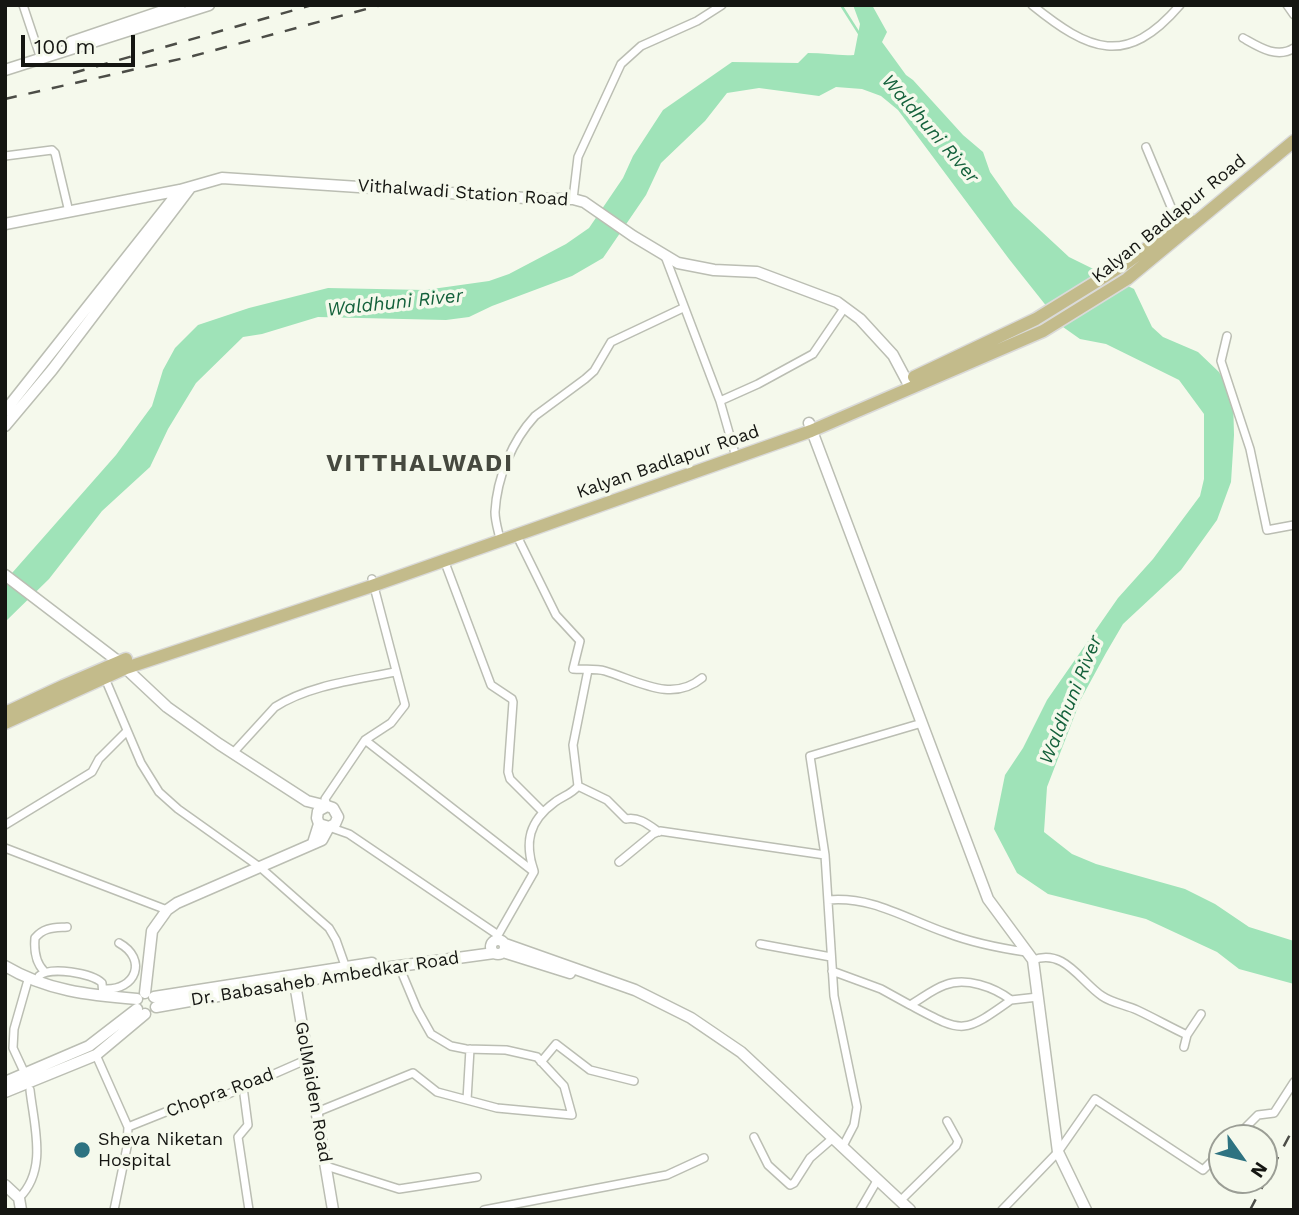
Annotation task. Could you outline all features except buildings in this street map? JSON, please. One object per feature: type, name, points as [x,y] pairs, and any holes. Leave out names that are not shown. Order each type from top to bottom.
[{"type":"main road","name":"Kalyan Badlapur Road","points":[[5,713],[122,665],[444,559],[499,536],[516,534],[810,427],[1043,331],[1127,279],[1180,229],[1294,131]]},
{"type":"main road","name":"Kalyan Badlapur Road","points":[[909,384],[1036,319],[1125,264],[1180,229],[1294,141]]},
{"type":"main road","name":"Kalyan Badlapur Road","points":[[372,582],[736,454]]},
{"type":"main road","name":"Kalyan Badlapur Road","points":[[5,723],[103,673]]},
{"type":"street","points":[[23,5],[40,56]]},
{"type":"street","points":[[73,45],[180,5]]},
{"type":"street","points":[[5,70],[73,45],[209,5]]},
{"type":"street","points":[[578,200],[578,158],[621,64],[641,46],[697,21],[722,5]]},
{"type":"street","points":[[1032,5],[1043,9],[1058,26],[1083,40],[1108,47],[1123,46],[1156,29],[1180,5]]},
{"type":"street","points":[[1287,5],[1294,15]]},
{"type":"street","points":[[1243,38],[1278,53],[1294,48]]},
{"type":"street","points":[[5,63],[40,56]]},
{"type":"street","points":[[1146,147],[1180,229]]},
{"type":"street","points":[[5,156],[52,150],[69,212]]},
{"type":"street","name":"Vithalwadi Station Road","points":[[5,224],[185,189],[222,178],[578,200],[678,263],[714,270],[757,272],[802,287],[845,307],[860,319],[892,355],[909,384]]},
{"type":"street","points":[[5,426],[17,404],[185,189]]},
{"type":"street","points":[[663,253],[720,401],[736,454]]},
{"type":"street","points":[[720,401],[813,354],[845,307]]},
{"type":"street","points":[[499,536],[495,511],[503,472],[514,444],[535,415],[594,371],[611,342],[683,308]]},
{"type":"street","points":[[1227,336],[1221,361],[1250,449],[1267,530],[1294,525]]},
{"type":"street","points":[[5,411],[17,404]]},
{"type":"street","points":[[810,427],[988,899],[1030,956],[1038,997],[1058,1152],[1086,1210]]},
{"type":"street","points":[[516,534],[556,615],[580,641],[573,670],[602,670],[659,690],[691,687],[702,678]]},
{"type":"street","points":[[444,559],[491,685],[513,702],[508,772],[510,779],[543,812]]},
{"type":"street","points":[[5,575],[122,665],[167,707],[307,801],[333,810]]},
{"type":"street","points":[[349,834],[325,799],[365,740],[391,723],[405,705],[372,582]]},
{"type":"street","points":[[578,786],[573,745],[588,670]]},
{"type":"street","points":[[233,753],[283,701],[310,691],[395,671]]},
{"type":"street","points":[[103,673],[141,763],[159,792],[178,809],[261,868],[329,928],[346,970]]},
{"type":"street","points":[[843,1146],[854,1125],[857,1107],[834,996],[825,855],[810,756],[922,723]]},
{"type":"street","points":[[5,825],[92,772],[99,759],[127,731]]},
{"type":"street","points":[[365,740],[534,872]]},
{"type":"street","points":[[578,786],[607,800],[626,818],[640,819],[659,832],[825,855]]},
{"type":"street","points":[[307,801],[322,822],[349,834],[498,945],[534,872],[528,853],[528,842],[534,824],[543,812],[578,786]]},
{"type":"street","points":[[5,1092],[96,1055],[146,1003],[152,931],[167,910],[177,903],[313,843],[322,822],[320,809],[333,810]]},
{"type":"street","points":[[322,822],[335,824],[333,810]]},
{"type":"street","points":[[619,862],[659,832]]},
{"type":"street","points":[[5,848],[167,910]]},
{"type":"street","points":[[828,900],[867,901],[946,933],[987,946],[1054,959],[1073,969],[1102,996],[1187,1035]]},
{"type":"street","points":[[67,927],[40,931],[35,938],[38,966],[44,971],[97,978],[102,983],[104,993]]},
{"type":"street","points":[[104,993],[123,987],[135,973],[133,956],[119,943]]},
{"type":"street","points":[[760,944],[831,957]]},
{"type":"street","name":"Dr. Babasaheb Ambedkar Road","points":[[346,970],[399,967],[498,945]]},
{"type":"street","name":"Dr. Babasaheb Ambedkar Road","points":[[146,1003],[498,945],[635,990],[741,1052],[900,1205],[910,1210]]},
{"type":"street","points":[[5,966],[32,981],[76,993],[104,993],[146,1003]]},
{"type":"street","points":[[317,1112],[413,1073],[437,1092],[497,1108],[572,1115],[564,1086],[537,1057],[506,1050],[451,1046],[431,1034],[399,967]]},
{"type":"street","points":[[19,1198],[32,1184],[37,1153],[28,1082],[13,1048],[15,1029],[32,981],[44,971]]},
{"type":"street","points":[[832,971],[881,989],[940,1021],[957,1027],[969,1027],[1011,1000],[1038,997]]},
{"type":"street","name":"GolMaiden Road","points":[[294,979],[333,1210]]},
{"type":"street","points":[[910,1005],[946,984],[964,983],[980,984],[1011,1000]]},
{"type":"street","points":[[5,1082],[28,1082],[89,1046],[146,1003]]},
{"type":"street","points":[[1184,1047],[1187,1035],[1201,1014]]},
{"type":"street","points":[[541,1062],[556,1044],[590,1070],[634,1080]]},
{"type":"street","points":[[467,1100],[470,1049]]},
{"type":"street","points":[[96,1055],[128,1127],[127,1147],[114,1210]]},
{"type":"street","name":"Chopra Road","points":[[128,1127],[173,1109],[226,1094],[308,1059]]},
{"type":"street","points":[[1249,1124],[1258,1115],[1274,1113],[1294,1082]]},
{"type":"street","points":[[243,1087],[248,1125],[238,1136],[249,1210]]},
{"type":"street","points":[[1002,1210],[1058,1152],[1095,1100],[1203,1170],[1208,1165]]},
{"type":"street","points":[[900,1205],[956,1146],[958,1141],[947,1121]]},
{"type":"street","points":[[754,1137],[768,1165],[790,1185],[810,1158],[831,1140]]},
{"type":"street","name":"Dr. Babasaheb Ambedkar Road","points":[[831,1140],[843,1146],[876,1182]]},
{"type":"street","points":[[484,1210],[667,1175],[704,1158]]},
{"type":"street","points":[[326,1166],[399,1189],[477,1177]]},
{"type":"street","points":[[860,1210],[876,1182]]},
{"type":"street","points":[[5,1185],[19,1198],[21,1210]]},
{"type":"water","name":"Waldhuni River","points":[[853,5],[872,5],[887,32],[882,42],[906,75],[963,135],[983,152],[990,172],[1014,206],[1069,257],[1134,289],[1152,327],[1163,337],[1198,352],[1219,372],[1233,397],[1231,482],[1217,520],[1181,570],[1123,624],[1106,653],[1081,699],[1047,787],[1044,832],[1072,854],[1096,864],[1185,889],[1215,904],[1249,927],[1294,941],[1294,984],[1239,969],[1217,952],[1146,919],[1048,894],[1017,873],[994,829],[1005,775],[1023,748],[1047,700],[1118,598],[1153,559],[1200,496],[1204,479],[1204,414],[1179,380],[1106,344],[1080,339],[1063,327],[898,110],[881,96],[862,89],[836,87],[819,96],[759,88],[727,93],[705,121],[661,163],[646,195],[603,258],[572,276],[469,317],[446,320],[318,317],[243,337],[196,383],[168,429],[150,467],[102,511],[49,579],[5,622],[5,581],[116,455],[152,406],[163,370],[175,348],[198,325],[249,308],[328,288],[425,290],[489,281],[509,274],[566,244],[589,228],[623,178],[633,156],[663,110],[732,62],[798,63],[808,53],[854,55],[860,24]]},
{"type":"waterway","points":[[841,5],[860,35]]},
{"type":"railway","points":[[73,73],[312,5]]},
{"type":"railway","points":[[5,99],[193,56],[381,5]]},
{"type":"railway","points":[[1250,1210],[1294,1127]]},
{"type":"place","name":"Sheva Niketan Hospital","points":[[82,1150]]},
{"type":"district","name":"VITTHALWADI","points":[[420,464]]}]
